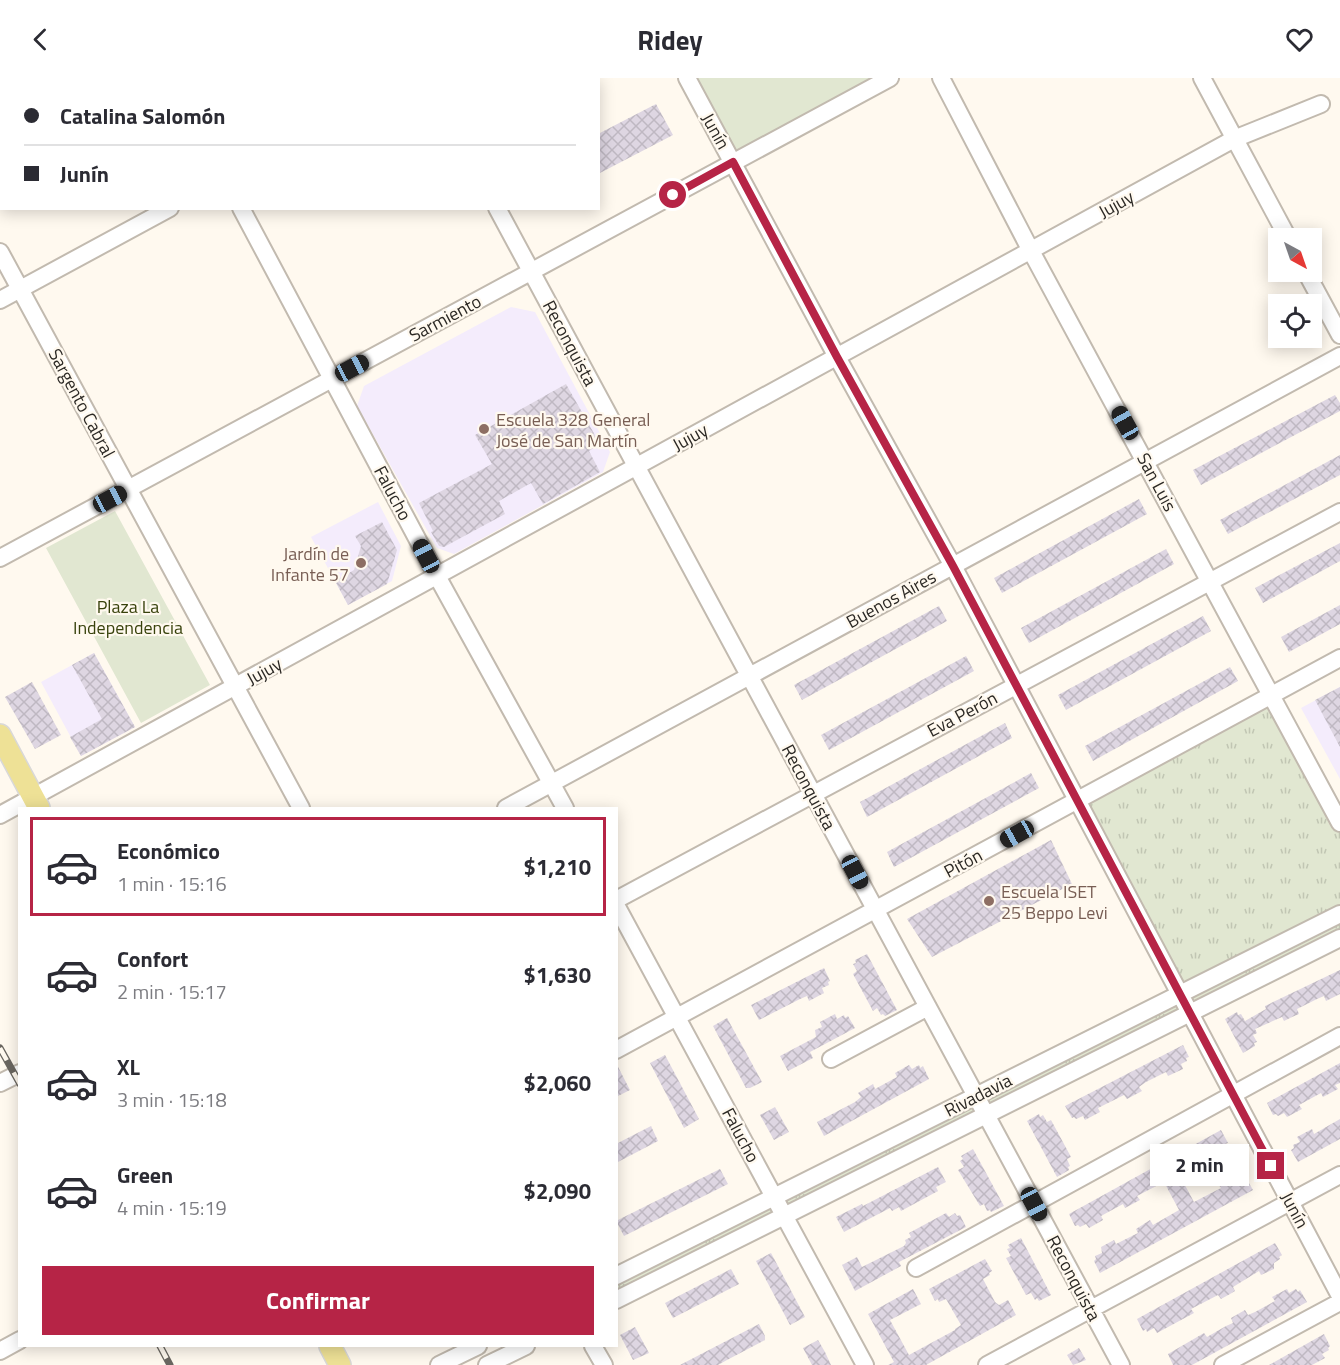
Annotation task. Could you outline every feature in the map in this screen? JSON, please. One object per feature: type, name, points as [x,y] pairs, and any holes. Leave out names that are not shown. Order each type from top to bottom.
[{"type":"main road","points":[[0,735],[36,803]]},
{"type":"main road","points":[[331,1347],[340,1365]]},
{"type":"street","name":"Junín","points":[[687,78],[837,357],[953,566],[1340,1296]]},
{"type":"street","name":"Sarmiento","points":[[0,558],[890,78]]},
{"type":"street","name":"San Luis","points":[[941,78],[1031,250],[1340,823]]},
{"type":"street","points":[[1203,78],[1283,228]]},
{"type":"street","name":"Jujuy","points":[[36,803],[234,687],[1234,139],[1322,104]]},
{"type":"street","points":[[0,300],[166,210]]},
{"type":"street","name":"Falucho","points":[[242,210],[437,576],[564,807]]},
{"type":"street","name":"Reconquista","points":[[498,210],[1122,1365]]},
{"type":"street","name":"Sargento Cabral","points":[[0,252],[300,807]]},
{"type":"street","points":[[1311,282],[1340,334]]},
{"type":"street","name":"Buenos Aires","points":[[508,807],[1340,356]]},
{"type":"street","name":"Eva Perón","points":[[618,899],[1340,512]]},
{"type":"street","name":"Pitón","points":[[618,1049],[1340,658]]},
{"type":"street","name":"Jujuy","points":[[0,816],[18,810]]},
{"type":"street","name":"Falucho","points":[[618,909],[865,1365]]},
{"type":"street","name":"Rivadavia","points":[[618,1275],[1340,914]]},
{"type":"street","name":"Rivadavia","points":[[618,1299],[1340,938]]},
{"type":"street","points":[[831,1059],[928,1007]]},
{"type":"street","points":[[916,1268],[1340,1036]]},
{"type":"street","points":[[0,1083],[18,1074]]},
{"type":"street","points":[[987,1365],[1340,1175]]},
{"type":"street","points":[[1223,1365],[1340,1302]]},
{"type":"street","points":[[0,1351],[18,1341]]},
{"type":"street","points":[[439,1365],[476,1347]]},
{"type":"street","points":[[487,1365],[524,1347]]},
{"type":"street","points":[[594,1347],[604,1365]]},
{"type":"shaded area","name":"Escuela 328 General José de San Martín","points":[[511,307],[535,312],[610,452],[603,472],[454,554],[437,548],[357,406],[364,386]]},
{"type":"shaded area","name":"Jardín de Infante 57","points":[[378,502],[401,546],[392,581],[348,605],[311,537]]},
{"type":"shaded area","points":[[94,653],[135,727],[81,756],[41,682]]},
{"type":"shaded area","points":[[1340,687],[1340,779],[1301,708]]},
{"type":"green space","points":[[687,78],[890,78],[733,162]]},
{"type":"green space","name":"Plaza La Independencia","points":[[115,511],[210,685],[141,723],[46,548]]},
{"type":"green space","points":[[1272,696],[1340,823],[1340,938],[618,1299],[618,1275],[1179,994],[1077,801]]},
{"type":"building","points":[[656,104],[673,135],[600,173],[600,133]]},
{"type":"building","points":[[566,384],[600,444],[589,451],[600,472],[543,504],[531,483],[499,501],[505,514],[444,547],[439,546],[419,503],[492,464],[475,435]]},
{"type":"building","points":[[1335,395],[1340,403],[1340,411],[1201,485],[1193,470]]},
{"type":"building","points":[[1340,455],[1340,475],[1228,534],[1220,520]]},
{"type":"building","points":[[1139,499],[1147,514],[1002,593],[994,578]]},
{"type":"building","points":[[382,522],[397,550],[387,584],[348,605],[335,581],[354,570],[361,546],[355,536]]},
{"type":"building","points":[[1340,543],[1340,561],[1263,603],[1255,588]]},
{"type":"building","points":[[1166,549],[1174,564],[1029,643],[1021,628]]},
{"type":"building","points":[[1340,605],[1340,624],[1289,652],[1281,637]]},
{"type":"building","points":[[939,606],[947,621],[802,700],[794,685]]},
{"type":"building","points":[[1203,616],[1211,631],[1066,710],[1058,695]]},
{"type":"building","points":[[94,653],[135,727],[81,756],[70,737],[102,719],[72,665]]},
{"type":"building","points":[[966,656],[974,671],[829,750],[821,735]]},
{"type":"building","points":[[1230,667],[1238,681],[1093,761],[1085,746]]},
{"type":"building","points":[[32,682],[61,735],[35,749],[5,697]]},
{"type":"building","points":[[1340,687],[1340,747],[1315,700]]},
{"type":"building","points":[[1005,723],[1012,738],[867,817],[860,802]]},
{"type":"building","points":[[1031,773],[1039,788],[894,867],[887,852]]},
{"type":"building","name":"Escuela ISET 25 Beppo Levi","points":[[1051,840],[1072,884],[932,957],[907,919]]},
{"type":"building","points":[[867,954],[897,1010],[885,1016],[881,1015],[877,1008],[873,1011],[853,974],[857,971],[853,964],[856,963],[855,960]]},
{"type":"building","points":[[824,968],[830,981],[829,985],[822,988],[824,993],[809,1001],[807,996],[759,1020],[751,1005]]},
{"type":"building","points":[[1340,970],[1340,994],[1326,1001],[1324,996],[1297,1009],[1299,1014],[1284,1021],[1282,1017],[1255,1029],[1257,1033],[1253,1035],[1257,1042],[1254,1043],[1255,1046],[1243,1053],[1225,1019],[1237,1012],[1245,1021],[1266,1009],[1265,1006]]},
{"type":"building","points":[[835,1014],[837,1019],[844,1015],[845,1018],[848,1016],[855,1028],[810,1052],[813,1058],[788,1071],[780,1056],[816,1037],[815,1030],[822,1027],[820,1022]]},
{"type":"building","points":[[727,1018],[762,1082],[750,1088],[746,1088],[713,1026]]},
{"type":"building","points":[[1183,1045],[1189,1057],[1181,1064],[1183,1069],[1168,1076],[1166,1072],[1146,1082],[1139,1087],[1142,1091],[1127,1099],[1124,1095],[1098,1108],[1100,1112],[1085,1120],[1083,1116],[1072,1118],[1065,1106]]},
{"type":"building","points":[[665,1055],[699,1119],[684,1128],[650,1063]]},
{"type":"building","points":[[1340,1063],[1340,1083],[1335,1085],[1338,1089],[1323,1097],[1321,1093],[1299,1105],[1302,1109],[1287,1117],[1284,1113],[1278,1116],[1273,1115],[1267,1103]]},
{"type":"building","points":[[909,1065],[912,1069],[919,1065],[920,1068],[923,1066],[929,1079],[824,1136],[817,1122],[855,1102],[861,1097],[858,1093],[873,1084],[875,1089],[897,1077],[895,1073]]},
{"type":"building","points":[[618,1067],[630,1090],[618,1096]]},
{"type":"building","points":[[775,1107],[789,1132],[774,1140],[760,1115]]},
{"type":"building","points":[[1039,1114],[1040,1117],[1043,1115],[1047,1122],[1051,1120],[1071,1157],[1067,1159],[1069,1170],[1057,1177],[1027,1121]]},
{"type":"building","points":[[1340,1119],[1340,1139],[1298,1162],[1291,1150],[1294,1148],[1293,1145],[1300,1142],[1297,1137],[1312,1129],[1314,1134]]},
{"type":"building","points":[[651,1126],[658,1141],[618,1162],[618,1143]]},
{"type":"building","points":[[1221,1130],[1228,1143],[1220,1151],[1222,1155],[1207,1163],[1205,1158],[1179,1174],[1194,1202],[1221,1188],[1218,1184],[1233,1176],[1235,1180],[1246,1178],[1253,1190],[1100,1273],[1094,1261],[1095,1256],[1102,1253],[1101,1247],[1114,1240],[1116,1244],[1138,1233],[1136,1229],[1150,1220],[1153,1225],[1179,1210],[1164,1182],[1137,1196],[1140,1200],[1125,1208],[1123,1204],[1101,1216],[1103,1220],[1089,1228],[1086,1224],[1080,1227],[1075,1226],[1069,1214]]},
{"type":"building","points":[[973,1149],[1004,1206],[991,1212],[987,1211],[984,1204],[980,1206],[958,1170],[964,1167],[960,1161],[963,1159],[961,1156]]},
{"type":"building","points":[[938,1167],[946,1182],[936,1187],[938,1191],[901,1211],[899,1207],[892,1211],[890,1208],[844,1232],[836,1217],[862,1204],[863,1206]]},
{"type":"building","points":[[720,1169],[728,1184],[624,1236],[618,1220]]},
{"type":"building","points":[[946,1213],[949,1217],[955,1213],[957,1216],[960,1215],[966,1227],[899,1262],[901,1266],[855,1291],[842,1265],[857,1257],[862,1267],[904,1246],[905,1240],[911,1237],[909,1233]]},
{"type":"building","points":[[1021,1238],[1051,1295],[1039,1301],[1037,1298],[1035,1300],[1031,1293],[1026,1295],[1006,1258],[1011,1256],[1007,1249],[1010,1248],[1008,1245]]},
{"type":"building","points":[[1275,1243],[1282,1255],[1274,1263],[1274,1269],[1261,1275],[1259,1271],[1233,1287],[1235,1291],[1221,1299],[1218,1295],[1191,1309],[1194,1313],[1157,1333],[1154,1328],[1147,1332],[1146,1329],[1143,1331],[1137,1319]]},
{"type":"building","points":[[771,1253],[805,1317],[790,1325],[756,1261]]},
{"type":"building","points":[[985,1259],[992,1271],[983,1279],[995,1302],[999,1305],[1008,1300],[1016,1315],[926,1365],[888,1365],[894,1362],[868,1314],[913,1289],[921,1304],[890,1320],[909,1355],[961,1325],[946,1299],[935,1301],[929,1289]]},
{"type":"building","points":[[731,1269],[739,1284],[673,1318],[665,1303]]},
{"type":"building","points":[[1287,1289],[1289,1293],[1296,1289],[1298,1292],[1300,1290],[1307,1302],[1192,1365],[1173,1365],[1168,1354],[1204,1333],[1207,1337],[1233,1323],[1231,1318],[1245,1310],[1248,1315],[1255,1312],[1275,1301],[1272,1297]]},
{"type":"building","points":[[759,1324],[765,1340],[718,1365],[680,1365]]},
{"type":"building","points":[[635,1327],[649,1353],[633,1360],[620,1335]]},
{"type":"building","points":[[1324,1334],[1330,1346],[1329,1350],[1322,1354],[1325,1358],[1312,1365],[1269,1365]]},
{"type":"building","points":[[818,1340],[831,1365],[812,1365],[803,1348]]},
{"type":"building","points":[[1079,1348],[1086,1360],[1073,1365],[1067,1355]]},
{"type":"railway","points":[[0,1048],[18,1080]]},
{"type":"railway","points":[[161,1347],[170,1365]]},
{"type":"place","name":"Escuela 328 General José de San Martín","points":[[484,429]]},
{"type":"place","name":"Jardín de Infante 57","points":[[361,563]]},
{"type":"place","name":"Escuela ISET 25 Beppo Levi","points":[[989,901]]},
{"type":"route","points":[[673,195],[733,162],[837,357],[953,566],[1271,1166]]}]
